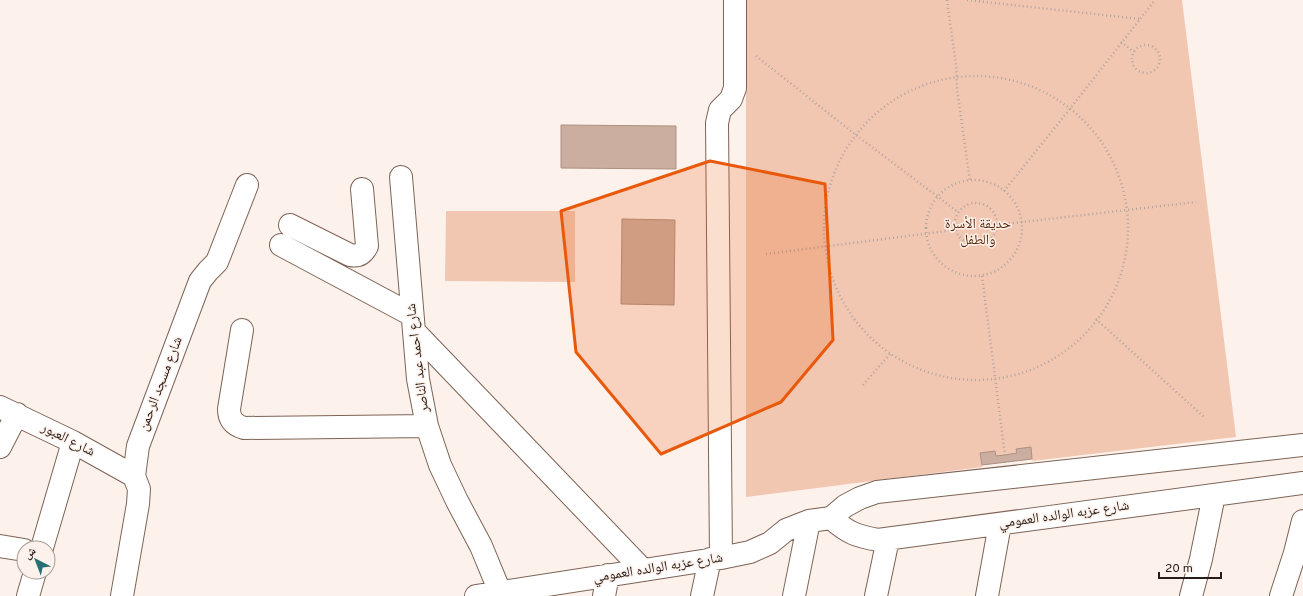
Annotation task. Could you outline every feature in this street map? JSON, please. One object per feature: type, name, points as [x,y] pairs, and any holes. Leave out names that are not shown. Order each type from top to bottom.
[{"type":"street","points":[[702,596],[715,559],[717,123],[720,110],[731,99],[735,88],[735,0]]},
{"type":"street","name":"شارع احمد عبد الناصر","points":[[401,177],[418,379],[427,426],[440,464],[457,501],[481,546],[499,594]]},
{"type":"street","name":"شارع مسجد الرحمن","points":[[122,596],[138,504],[138,489],[134,476],[138,446],[200,281],[217,262],[247,185]]},
{"type":"street","points":[[290,225],[350,255],[361,255],[367,246],[362,189]]},
{"type":"street","points":[[310,235],[290,250],[413,323],[643,570]]},
{"type":"street","points":[[242,330],[229,408],[231,419],[238,426],[244,428],[427,426]]},
{"type":"street","points":[[0,447],[8,410]]},
{"type":"street","name":"شارع العبور","points":[[8,410],[72,442],[134,476]]},
{"type":"street","points":[[44,540],[72,442]]},
{"type":"street","points":[[832,518],[845,506],[860,498],[877,492],[1303,445]]},
{"type":"street","name":"شارع عزبه الوالده العمومي","points":[[476,596],[606,586],[643,570],[750,552],[770,543],[786,530],[809,521],[832,518],[844,530],[860,537],[878,540],[1303,483]]},
{"type":"street","points":[[1191,596],[1201,559],[1214,495]]},
{"type":"street","points":[[794,596],[809,521]]},
{"type":"street","points":[[1281,596],[1295,553],[1303,521]]},
{"type":"street","points":[[987,596],[1000,524]]},
{"type":"street","points":[[876,596],[888,539]]},
{"type":"street","points":[[0,546],[16,549]]},
{"type":"street","points":[[28,596],[33,580]]},
{"type":"path","points":[[947,0],[970,180]]},
{"type":"path","points":[[967,0],[1140,19]]},
{"type":"path","points":[[1004,191],[1155,0]]},
{"type":"path","points":[[1121,42],[1134,52]]},
{"type":"path","points":[[1148,45],[1158,50],[1161,55],[1161,61],[1156,71],[1151,74],[1140,72],[1132,64],[1134,52],[1137,48],[1148,45]]},
{"type":"path","points":[[754,55],[958,212]]},
{"type":"path","points":[[956,77],[998,77],[1018,82],[1036,88],[1052,97],[1069,110],[1084,124],[1104,149],[1112,163],[1128,209],[1128,244],[1124,263],[1109,299],[1096,319],[1072,345],[1046,364],[1013,378],[996,382],[956,379],[936,374],[913,366],[890,354],[862,328],[851,314],[835,284],[825,247],[824,215],[830,184],[845,151],[856,135],[868,120],[895,98],[925,84],[956,77]]},
{"type":"path","points":[[970,180],[994,184],[1004,191],[1013,199],[1019,210],[1022,222],[1022,235],[1019,246],[1013,257],[1004,266],[994,272],[982,276],[963,275],[945,267],[936,258],[926,235],[927,221],[931,208],[938,197],[947,189],[958,183],[970,180]]},
{"type":"path","points":[[997,225],[1196,202]]},
{"type":"path","points":[[976,203],[988,207],[993,212],[997,225],[995,233],[990,240],[983,244],[974,245],[966,243],[959,238],[954,224],[958,212],[963,207],[976,203]]},
{"type":"path","points":[[766,254],[926,235],[955,230]]},
{"type":"path","points":[[982,276],[1005,455]]},
{"type":"path","points":[[1096,319],[1204,417]]},
{"type":"path","points":[[863,385],[890,354]]},
{"type":"highlighted area","points":[[710,161],[825,184],[833,340],[781,402],[661,454],[576,352],[561,211]]},
{"type":"green space","name":"حديقة الأسرة والطفل","points":[[746,0],[1182,0],[1236,437],[1032,461],[1032,459],[982,465],[982,467],[746,497]]},
{"type":"green space","points":[[446,211],[575,211],[575,282],[445,281]]},
{"type":"building","points":[[561,125],[676,126],[676,169],[561,168]]},
{"type":"building","points":[[622,219],[675,220],[674,305],[621,304]]},
{"type":"building","points":[[1031,447],[1032,459],[982,465],[980,453],[995,451],[996,456],[1005,455],[1017,453],[1016,449]]}]
